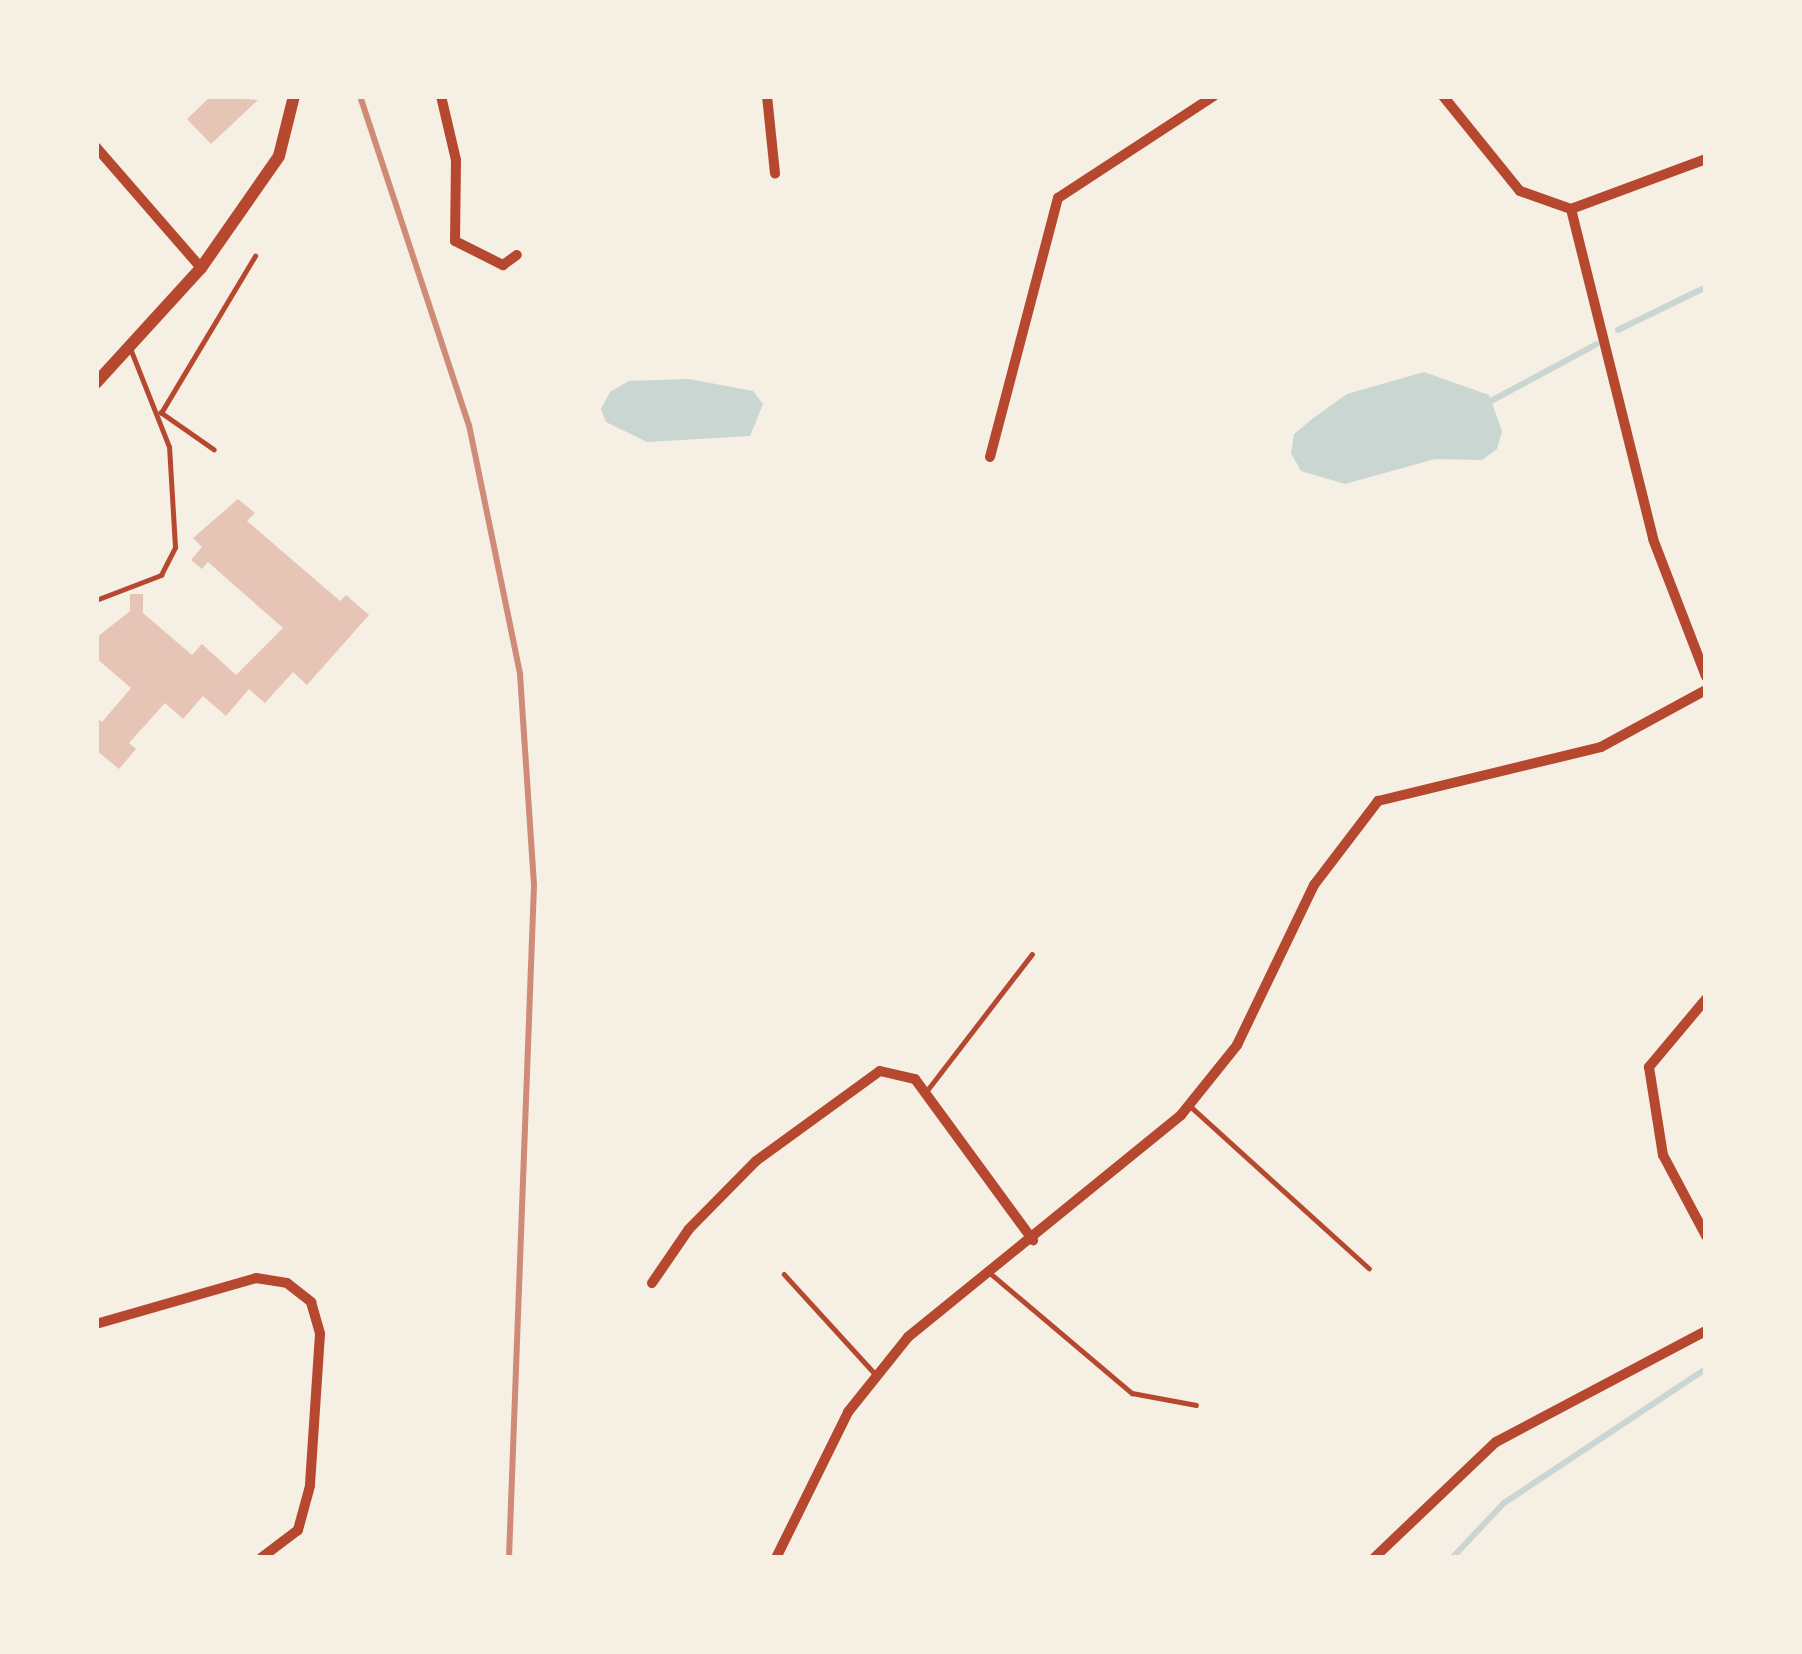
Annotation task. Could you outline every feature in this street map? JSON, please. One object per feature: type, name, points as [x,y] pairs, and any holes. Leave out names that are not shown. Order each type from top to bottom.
[{"type":"street","points":[[96,383],[201,268],[279,156],[294,96]]},
{"type":"street","points":[[440,96],[456,160],[455,241],[503,265],[518,255]]},
{"type":"street","points":[[767,96],[775,174]]},
{"type":"street","points":[[990,457],[1058,198],[1214,96]]},
{"type":"street","points":[[1443,96],[1520,191],[1571,209],[1706,159]]},
{"type":"street","points":[[96,147],[201,268]]},
{"type":"street","points":[[1571,209],[1653,539],[1706,676]]},
{"type":"street","points":[[776,1558],[848,1412],[908,1337],[1033,1240],[1189,1105],[1237,1045],[1341,840],[1378,802],[1600,747],[1706,690]]},
{"type":"street","points":[[1706,999],[1649,1067],[1663,1155],[1706,1237]]},
{"type":"street","points":[[652,1283],[689,1229],[756,1161],[880,1071],[915,1079],[1033,1240]]},
{"type":"street","points":[[96,1324],[256,1278],[287,1283],[311,1302],[320,1334],[310,1486],[298,1529],[261,1558]]},
{"type":"street","points":[[1374,1558],[1496,1442],[1706,1331]]},
{"type":"lane","points":[[161,412],[255,256]]},
{"type":"lane","points":[[96,600],[147,583],[169,566],[177,505],[161,412],[129,347]]},
{"type":"lane","points":[[161,412],[214,450]]},
{"type":"lane","points":[[926,1093],[1032,954]]},
{"type":"lane","points":[[1189,1105],[1370,1268]]},
{"type":"lane","points":[[990,1273],[1132,1393],[1196,1405]]},
{"type":"lane","points":[[784,1274],[877,1376]]},
{"type":"shaded area","points":[[1424,372],[1489,395],[1502,431],[1497,449],[1482,460],[1435,459],[1345,484],[1301,471],[1291,453],[1294,434],[1312,419],[1347,394]]},
{"type":"shaded area","points":[[689,379],[753,391],[763,404],[750,436],[647,442],[606,422],[601,409],[610,392],[629,381]]},
{"type":"building","points":[[211,96],[258,100],[211,144],[187,119]]},
{"type":"building","points":[[238,499],[255,513],[247,521],[340,601],[346,595],[369,615],[307,685],[293,672],[265,703],[249,689],[226,716],[203,696],[183,719],[165,703],[129,743],[136,749],[119,769],[96,750],[96,717],[102,722],[131,688],[96,658],[96,638],[130,611],[130,594],[143,594],[143,613],[192,655],[202,644],[236,675],[283,628],[208,562],[202,569],[191,560],[202,547],[193,538]]},
{"type":"waterway","points":[[1618,330],[1706,287]]},
{"type":"waterway","points":[[1491,401],[1597,344]]},
{"type":"waterway","points":[[1452,1558],[1504,1503],[1706,1369]]},
{"type":"railway","points":[[360,96],[469,425],[520,674],[534,885],[509,1558]]}]
